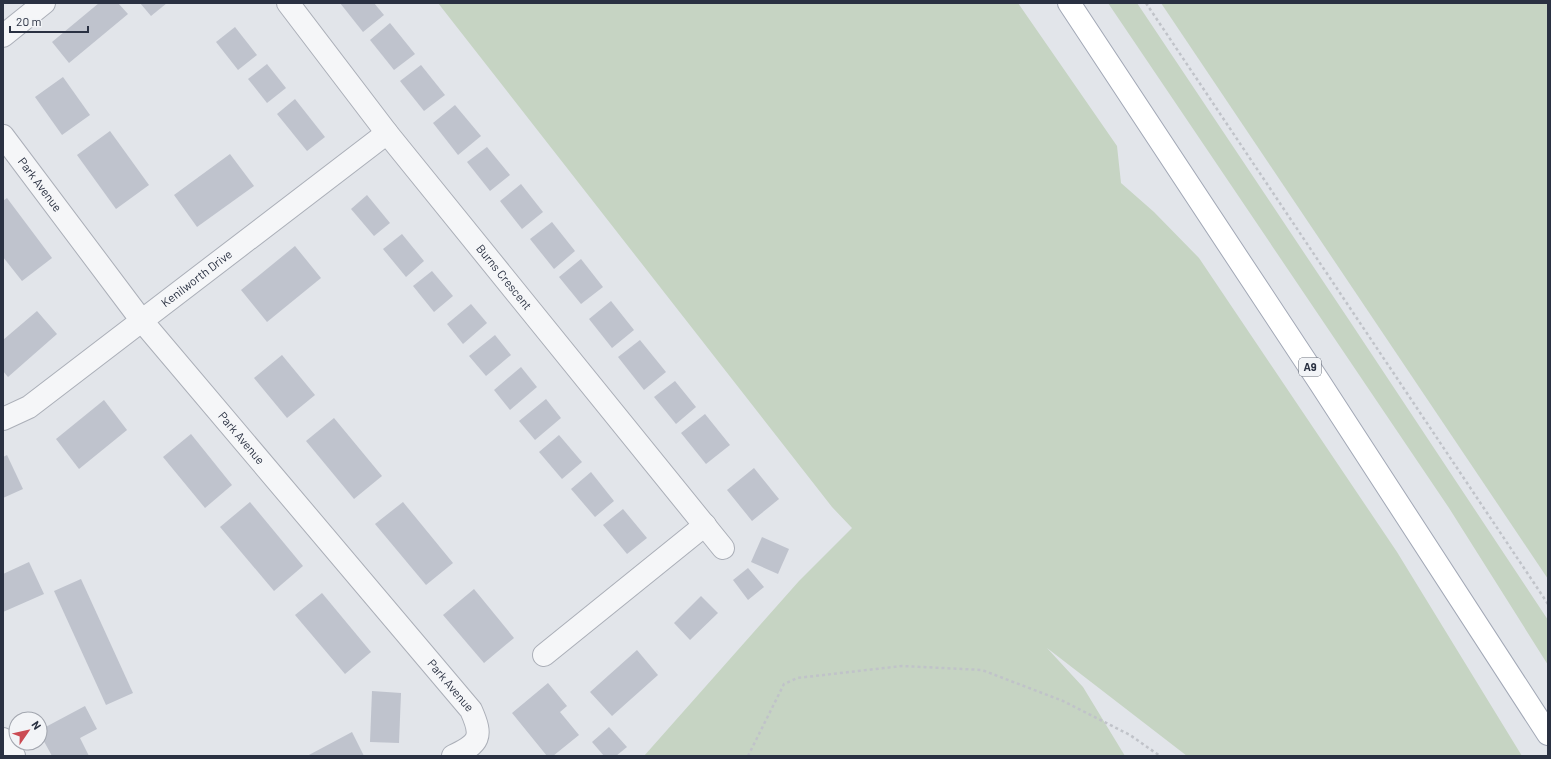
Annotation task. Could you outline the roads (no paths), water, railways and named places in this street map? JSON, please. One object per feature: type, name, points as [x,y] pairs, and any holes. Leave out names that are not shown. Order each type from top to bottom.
[{"type":"main road","name":"A9","points":[[1069,3],[1320,383],[1548,734]]},
{"type":"street","points":[[3,36],[44,3]]},
{"type":"street","name":"Burns Crescent","points":[[288,3],[388,133],[723,548]]},
{"type":"street","name":"Kenilworth Drive","points":[[3,419],[29,407],[388,133]]},
{"type":"street","name":"Park Avenue","points":[[3,136],[142,321],[471,710],[478,725],[478,738],[469,748],[453,756]]},
{"type":"street","points":[[544,655],[705,525]]},
{"type":"street","points":[[3,739],[14,756]]}]
